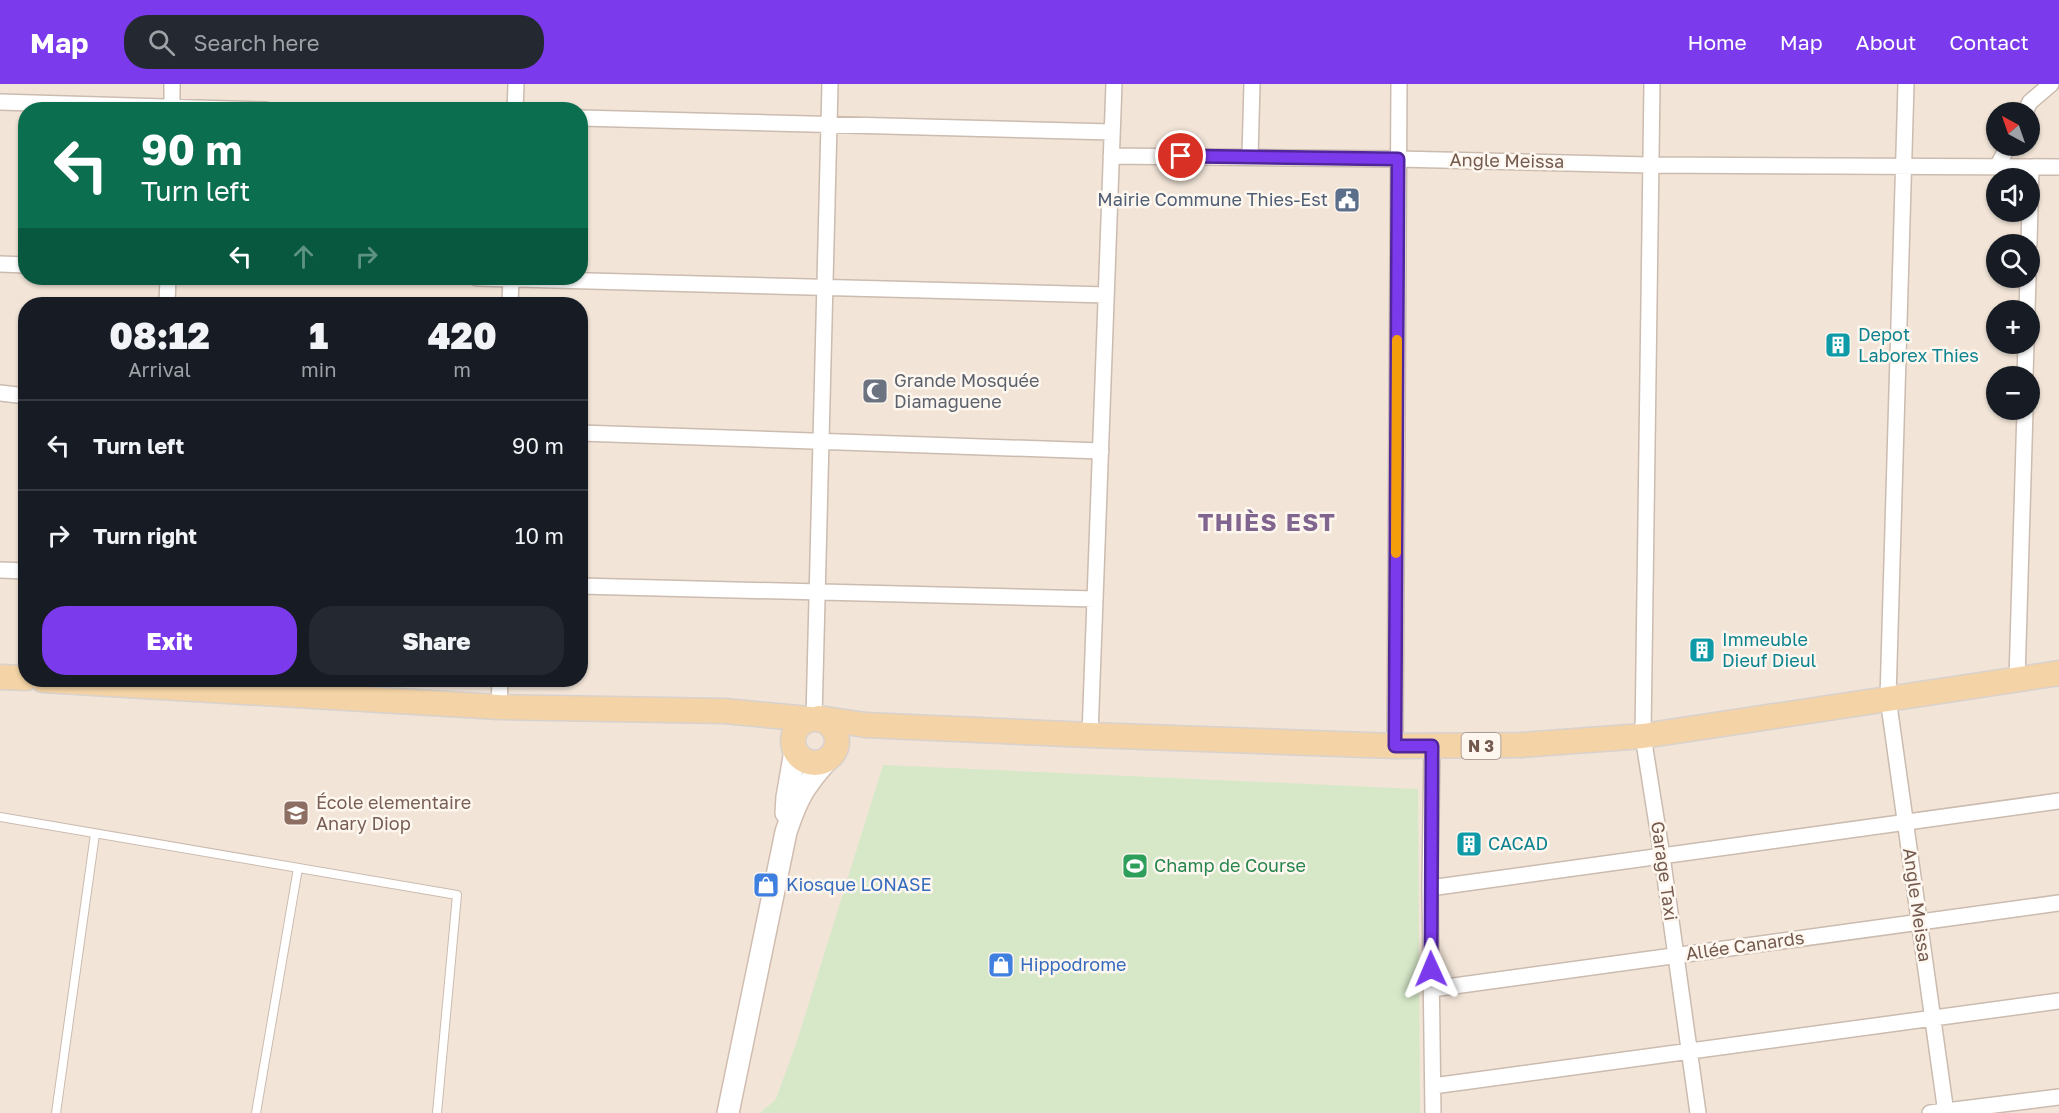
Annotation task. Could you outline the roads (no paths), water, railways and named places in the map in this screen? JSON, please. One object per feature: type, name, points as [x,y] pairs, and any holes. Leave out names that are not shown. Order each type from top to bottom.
[{"type":"main road","name":"N 3","points":[[215,687],[499,707],[724,711],[865,725],[1432,746],[1521,745],[1642,736],[2059,673]]},
{"type":"main road","points":[[0,676],[18,677]]},
{"type":"main road","name":"N 3","points":[[724,711],[794,746]]},
{"type":"main road","points":[[728,1113],[786,832],[801,793],[832,754],[837,744],[837,735],[827,722],[814,719],[797,727],[787,797],[786,832]]},
{"type":"main road","name":"N 3","points":[[832,754],[862,738],[898,726]]},
{"type":"main road","points":[[794,746],[800,758],[815,763],[832,754]]},
{"type":"street","points":[[172,84],[172,102]]},
{"type":"street","points":[[515,102],[516,84]]},
{"type":"street","points":[[814,719],[830,84]]},
{"type":"street","points":[[1090,735],[1114,84]]},
{"type":"street","points":[[1250,156],[1252,84]]},
{"type":"street","points":[[1395,746],[1399,84]]},
{"type":"street","name":"Garage Taxi","points":[[1652,84],[1642,736],[1662,856],[1698,1113]]},
{"type":"street","name":"Angle Meissa","points":[[1906,84],[1888,698],[1932,1018],[1940,1112]]},
{"type":"street","points":[[2030,102],[2051,84]]},
{"type":"street","points":[[0,102],[18,103]]},
{"type":"street","points":[[588,118],[1112,132]]},
{"type":"street","name":"Angle Meissa","points":[[1111,156],[1250,156],[1649,165],[2059,167]]},
{"type":"street","points":[[1997,167],[2003,156]]},
{"type":"street","points":[[2029,234],[2031,167]]},
{"type":"street","points":[[0,264],[18,265]]},
{"type":"street","points":[[588,280],[1106,296]]},
{"type":"street","points":[[0,393],[18,395]]},
{"type":"street","points":[[2017,679],[2025,420]]},
{"type":"street","points":[[588,433],[1101,451]]},
{"type":"street","points":[[0,570],[18,571]]},
{"type":"street","points":[[588,585],[1095,599]]},
{"type":"street","points":[[499,707],[500,687]]},
{"type":"street","points":[[1432,746],[1430,888],[1433,1113]]},
{"type":"street","points":[[1430,888],[2059,801]]},
{"type":"street","name":"Allée Canards","points":[[1432,989],[2059,903]]},
{"type":"street","points":[[1433,1086],[2059,1001]]},
{"type":"street","points":[[1940,1112],[2059,1096]]},
{"type":"lane","points":[[0,818],[457,895],[437,1113]]},
{"type":"lane","points":[[56,1113],[95,834]]},
{"type":"lane","points":[[256,1113],[298,868]]},
{"type":"place","name":"Mairie Commune Thies-Est","points":[[1347,200]]},
{"type":"place","name":"Depot Laborex Thies","points":[[1838,345]]},
{"type":"place","name":"Grande Mosquée Diamaguene","points":[[875,391]]},
{"type":"place","name":"Immeuble Dieuf Dieul","points":[[1702,650]]},
{"type":"place","name":"École elementaire Anary Diop","points":[[296,813]]},
{"type":"place","name":"CACAD","points":[[1469,844]]},
{"type":"place","name":"Champ de Course","points":[[1135,866]]},
{"type":"place","name":"Kiosque LONASE","points":[[766,885]]},
{"type":"place","name":"Hippodrome","points":[[1001,965]]},
{"type":"district","name":"THIÈS EST","points":[[1267,523]]}]
